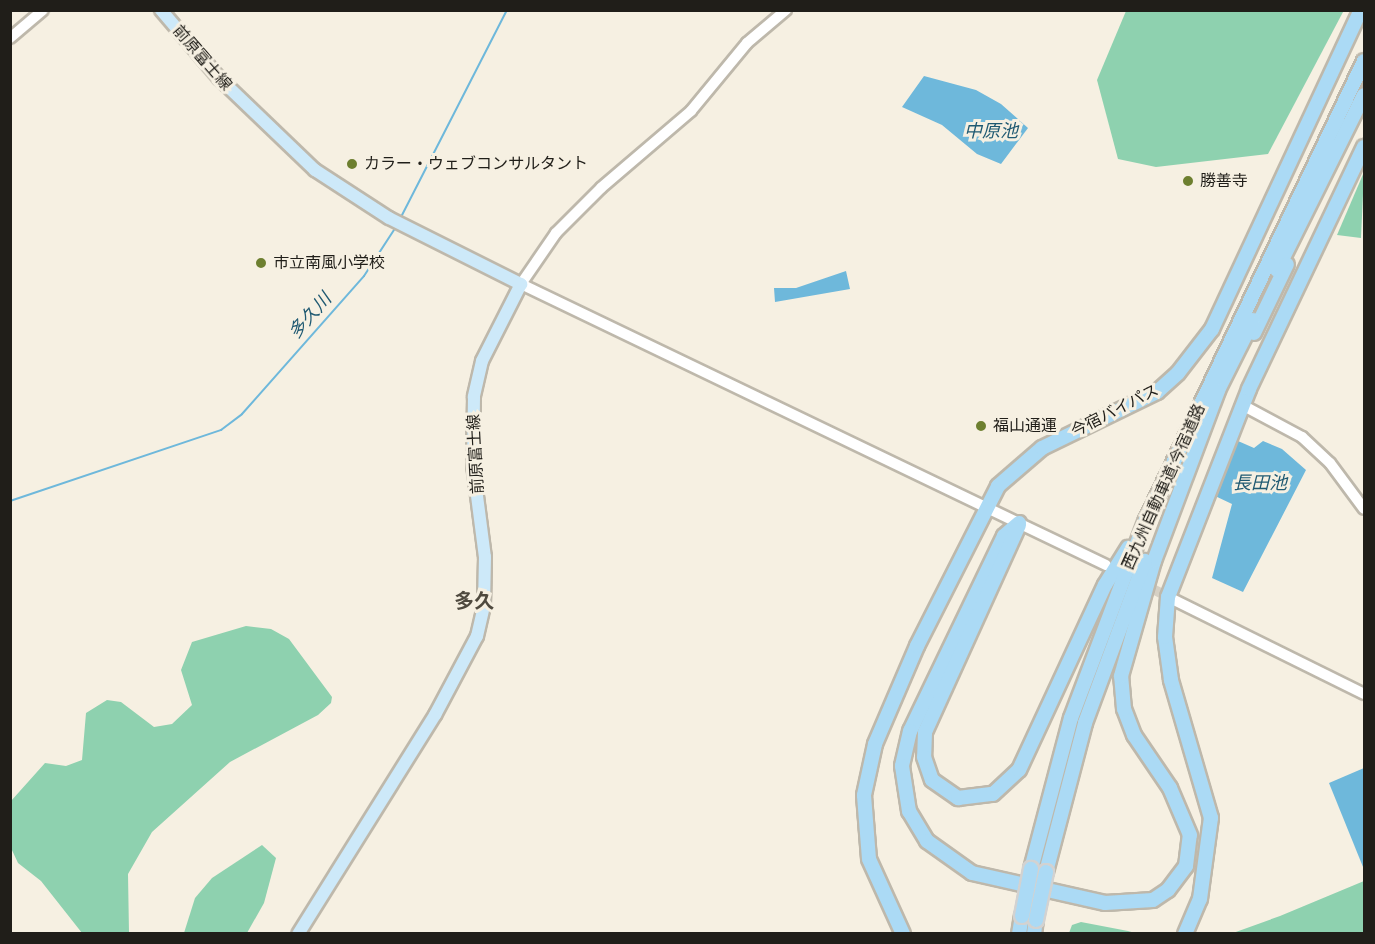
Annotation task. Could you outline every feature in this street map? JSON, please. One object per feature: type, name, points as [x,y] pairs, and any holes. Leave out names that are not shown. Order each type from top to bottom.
[{"type":"highway","name":"今宿バイパス","points":[[903,933],[869,859],[864,822],[866,779],[875,744],[917,646],[998,486],[1018,465],[1042,448],[1157,392],[1195,354],[1218,318],[1361,10]]},
{"type":"highway","name":"西九州自動車道;今宿道路","points":[[1306,202],[1365,60]]},
{"type":"highway","name":"西九州自動車道;今宿道路","points":[[1031,923],[1032,869],[1071,718],[1146,520],[1306,202],[1365,95]]},
{"type":"highway","points":[[1185,933],[1200,899],[1211,818],[1171,680],[1165,637],[1168,597],[1207,489],[1365,147]]},
{"type":"highway","name":"西九州自動車道;今宿道路","points":[[1019,933],[1031,923],[1046,872],[1062,798],[1109,653],[1230,357]]},
{"type":"highway","points":[[1019,523],[1004,536],[910,731],[902,766],[909,811],[933,846],[972,873],[1105,903],[1153,900],[1182,873],[1190,835],[1170,788],[1134,735],[1124,709],[1121,676],[1154,561],[1218,391]]},
{"type":"highway","points":[[1019,523],[925,732],[924,757],[932,780],[958,798],[993,794],[1019,770],[1105,585],[1146,520]]},
{"type":"main road","name":"前原富士線","points":[[161,10],[291,150],[389,218],[521,284],[482,360],[474,397],[473,465],[485,557],[484,606],[477,636],[435,715],[298,933]]},
{"type":"street","points":[[10,38],[43,10]]},
{"type":"street","points":[[786,10],[747,43],[691,111],[601,188],[556,233],[521,284],[1106,565]]},
{"type":"street","points":[[1244,406],[1302,437],[1330,463],[1365,509]]},
{"type":"street","points":[[1168,597],[1365,694]]},
{"type":"green space","points":[[1342,10],[1343,12],[1268,154],[1156,167],[1118,159],[1097,80],[1126,11]]},
{"type":"green space","points":[[1364,172],[1361,238],[1337,235]]},
{"type":"green space","points":[[246,626],[271,629],[289,639],[332,697],[331,703],[318,715],[230,762],[152,832],[128,874],[129,933],[82,933],[41,881],[18,863],[11,848],[11,801],[45,763],[66,766],[82,760],[86,713],[107,700],[121,702],[154,727],[172,724],[192,705],[181,670],[192,642]]},
{"type":"green space","points":[[262,845],[276,858],[264,903],[247,933],[184,933],[195,898],[212,878]]},
{"type":"green space","points":[[1364,881],[1364,933],[1233,933],[1280,916]]},
{"type":"green space","points":[[1081,922],[1135,933],[1069,933],[1072,925]]},
{"type":"water","name":"中原池","points":[[924,76],[976,90],[1001,104],[1028,128],[1001,164],[977,154],[942,125],[902,107]]},
{"type":"water","points":[[846,271],[850,289],[775,302],[774,288],[796,288]]},
{"type":"water","name":"長田池","points":[[1238,441],[1254,448],[1263,441],[1282,449],[1306,470],[1243,592],[1212,578],[1232,504],[1213,495]]},
{"type":"water","points":[[1364,768],[1364,866],[1363,867],[1329,783]]},
{"type":"waterway","name":"多久川","points":[[400,219],[507,10]]},
{"type":"waterway","name":"多久川","points":[[10,501],[221,430],[242,414],[364,276],[396,227]]},
{"type":"tunnel","points":[[1141,583],[1168,597]]},
{"type":"place","name":"カラー・ウェブコンサルタント","points":[[352,164]]},
{"type":"place","name":"勝善寺","points":[[1188,181]]},
{"type":"place","name":"市立南風小学校","points":[[261,263]]},
{"type":"place","name":"福山通運","points":[[981,426]]},
{"type":"district","name":"多久","points":[[474,601]]}]
